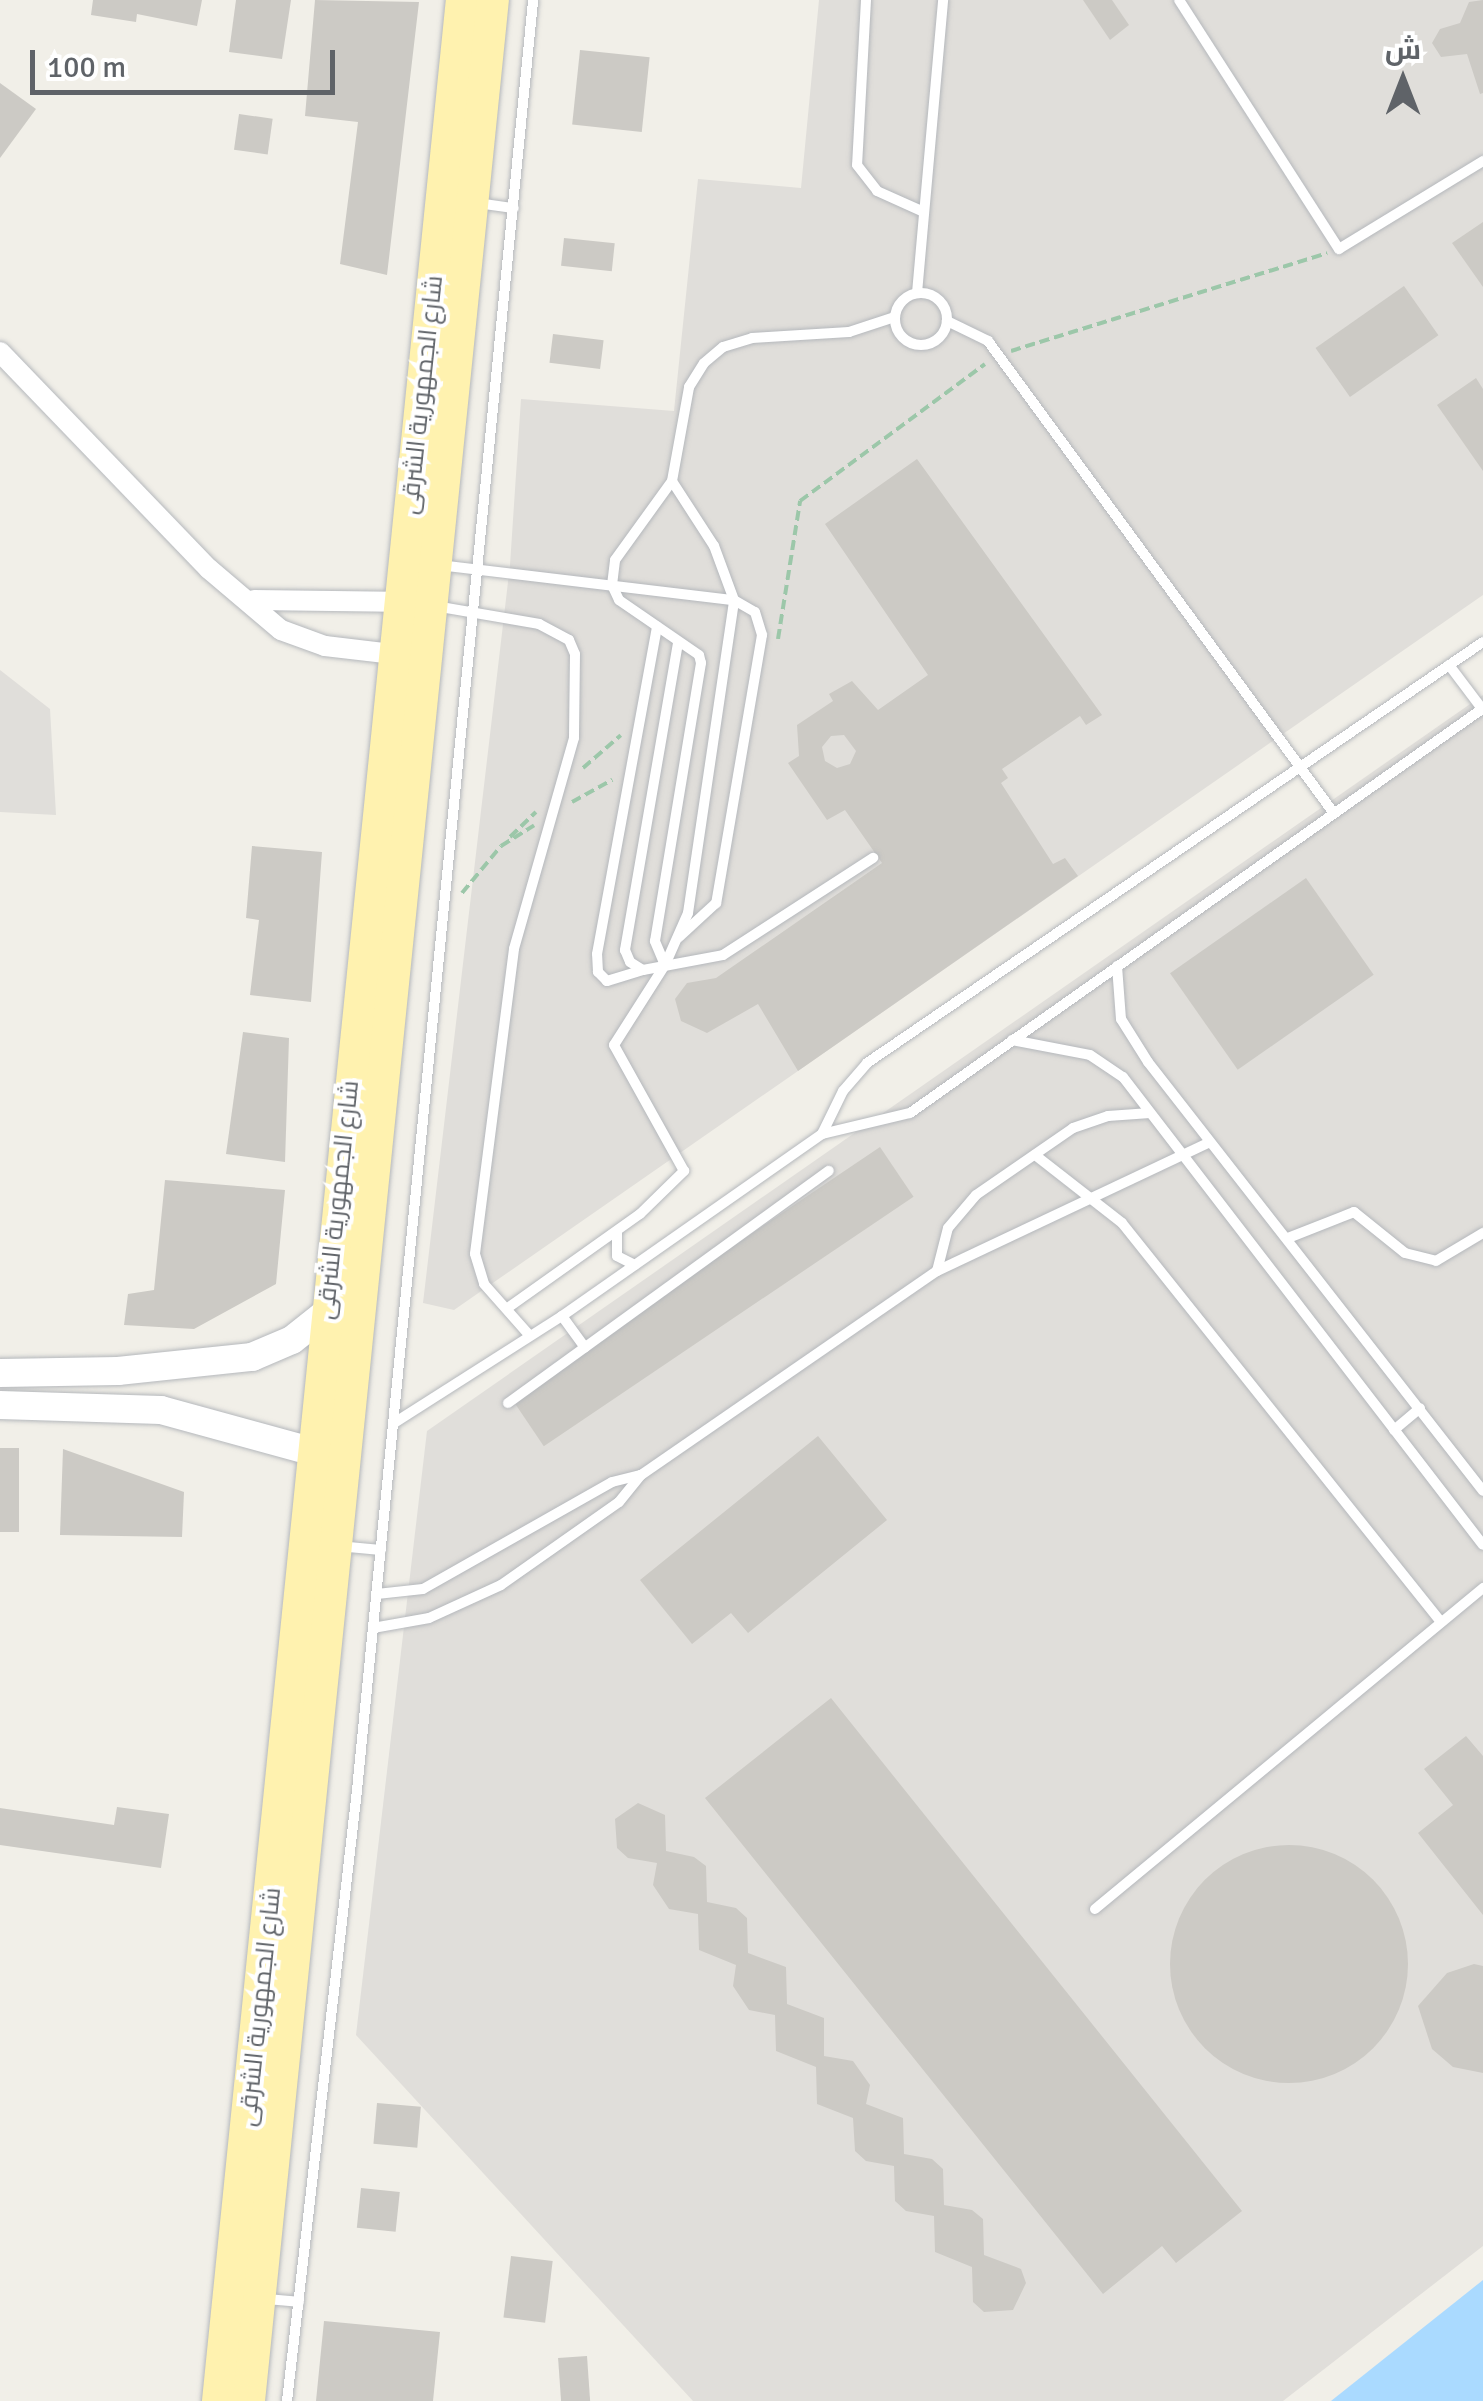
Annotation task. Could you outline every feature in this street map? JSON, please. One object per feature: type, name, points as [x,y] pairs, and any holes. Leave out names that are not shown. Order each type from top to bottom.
[{"type":"main road","name":"شارع الجمهورية الشرقى","points":[[248,2401],[359,1310],[462,0]]},
{"type":"main road","name":"شارع الجمهورية الشرقى","points":[[415,604],[434,565],[493,0]]},
{"type":"main road","name":"شارع الجمهورية الشرقى","points":[[218,2401],[310,1451],[410,655]]},
{"type":"main road","points":[[0,1373],[118,1371],[252,1356],[292,1340],[326,1313],[359,1310]]},
{"type":"main road","points":[[0,1405],[161,1410],[310,1451]]},
{"type":"main road","points":[[305,1520],[338,1535]]},
{"type":"street","points":[[0,352],[209,569],[254,600],[281,630],[302,639],[410,655]]},
{"type":"street","points":[[254,600],[415,604]]},
{"type":"lane","points":[[288,2401],[377,1594],[533,0]]},
{"type":"lane","points":[[866,0],[857,165],[877,191],[924,212]]},
{"type":"lane","points":[[917,293],[943,0]]},
{"type":"lane","points":[[1178,0],[1339,249],[1483,161]]},
{"type":"lane","points":[[472,202],[514,208]]},
{"type":"lane","points":[[917,293],[898,306],[895,317],[903,338],[914,344],[936,340],[947,321]]},
{"type":"lane","points":[[917,293],[939,300],[947,321],[988,341],[1333,812]]},
{"type":"lane","points":[[666,965],[656,942],[701,664],[678,642],[619,600],[612,584],[616,560],[672,482],[689,388],[723,347],[752,338],[849,332],[895,317]]},
{"type":"lane","points":[[509,1307],[617,1232],[672,1188],[684,1170],[614,1045],[666,965],[688,914],[734,600],[714,546],[672,482]]},
{"type":"lane","points":[[434,565],[734,600],[755,612],[760,644],[716,903],[678,937]]},
{"type":"lane","points":[[415,604],[476,610],[561,634],[575,654],[578,683],[574,738],[514,949],[475,1254],[484,1284],[509,1307],[530,1336]]},
{"type":"lane","points":[[657,626],[597,954],[600,978],[607,981],[724,955],[873,858]]},
{"type":"lane","points":[[643,970],[624,950],[678,642]]},
{"type":"lane","points":[[822,1134],[843,1091],[867,1063],[1483,642]]},
{"type":"lane","points":[[394,1423],[562,1316],[822,1134],[910,1113],[1483,710],[1449,665]]},
{"type":"lane","points":[[1117,966],[1121,1018],[1208,1143],[1288,1238],[1483,1490]]},
{"type":"lane","points":[[1012,1040],[1107,1063],[1150,1112],[1483,1545]]},
{"type":"lane","points":[[937,1270],[960,1210],[1090,1120],[1150,1112]]},
{"type":"lane","points":[[373,1628],[429,1618],[501,1585],[620,1502],[641,1476],[937,1270],[1208,1143]]},
{"type":"lane","points":[[1035,1155],[1091,1195],[1144,1250],[1441,1622]]},
{"type":"lane","points":[[508,1403],[829,1171]]},
{"type":"lane","points":[[1288,1238],[1354,1212],[1405,1253],[1436,1261],[1483,1233]]},
{"type":"lane","points":[[617,1232],[617,1256],[635,1265]]},
{"type":"lane","points":[[562,1316],[585,1348]]},
{"type":"lane","points":[[1394,1430],[1420,1408]]},
{"type":"lane","points":[[377,1594],[424,1589],[612,1482],[641,1476]]},
{"type":"lane","points":[[338,1535],[381,1550]]},
{"type":"lane","points":[[1095,1910],[1483,1588]]},
{"type":"lane","points":[[260,2298],[299,2302]]},
{"type":"shaded area","points":[[819,0],[1483,0],[1483,595],[454,1310],[423,1303],[510,565],[521,399],[674,411],[698,179],[801,188]]},
{"type":"shaded area","points":[[0,670],[50,709],[56,815],[0,812]]},
{"type":"shaded area","points":[[1483,695],[1483,2246],[1283,2401],[693,2401],[356,2035],[427,1431]]},
{"type":"water","points":[[1483,2280],[1483,2401],[1331,2401]]},
{"type":"building","points":[[93,0],[202,0],[197,26],[137,14],[136,22],[91,15]]},
{"type":"building","points":[[236,0],[291,0],[282,59],[229,52]]},
{"type":"building","points":[[315,0],[419,2],[387,275],[340,264],[358,122],[305,116]]},
{"type":"building","points":[[1083,0],[1112,0],[1129,25],[1110,40]]},
{"type":"building","points":[[1483,0],[1480,94],[1467,54],[1441,57],[1432,43],[1440,29],[1460,23],[1469,2]]},
{"type":"building","points":[[580,50],[650,57],[642,132],[572,125]]},
{"type":"building","points":[[0,83],[36,109],[0,158]]},
{"type":"building","points":[[239,114],[273,119],[268,154],[234,150]]},
{"type":"building","points":[[1483,222],[1483,287],[1452,243]]},
{"type":"building","points":[[564,238],[615,243],[612,271],[561,266]]},
{"type":"building","points":[[1404,286],[1438,335],[1350,397],[1316,348]]},
{"type":"building","points":[[553,334],[604,340],[600,369],[549,363]]},
{"type":"building","points":[[1476,378],[1483,389],[1483,471],[1437,405]]},
{"type":"building","points":[[917,459],[1102,715],[1086,725],[1080,716],[1002,769],[1008,778],[1001,783],[1053,864],[1065,858],[1078,876],[798,1071],[758,1004],[707,1033],[681,1021],[675,999],[687,983],[716,978],[882,863],[845,810],[827,820],[788,763],[799,756],[797,725],[833,701],[829,694],[852,681],[878,710],[928,675],[825,524]],"holes":[[[844,735],[856,751],[850,764],[837,768],[825,761],[822,747],[831,736]]]},
{"type":"building","points":[[252,846],[322,852],[311,1002],[250,995],[259,920],[246,918]]},
{"type":"building","points":[[1306,878],[1374,975],[1238,1070],[1170,973]]},
{"type":"building","points":[[243,1032],[289,1038],[285,1162],[226,1154]]},
{"type":"building","points":[[880,1147],[914,1197],[544,1446],[510,1396]]},
{"type":"building","points":[[165,1180],[285,1190],[276,1284],[194,1329],[124,1325],[128,1294],[154,1290]]},
{"type":"building","points":[[818,1436],[887,1520],[748,1633],[731,1613],[692,1644],[640,1580]]},
{"type":"building","points":[[0,1448],[19,1448],[19,1532],[0,1532]]},
{"type":"building","points":[[63,1449],[184,1492],[182,1537],[60,1535]]},
{"type":"building","points":[[831,1698],[1242,2211],[1176,2263],[1162,2246],[1103,2294],[705,1798]]},
{"type":"building","points":[[1466,1736],[1483,1756],[1483,1915],[1418,1833],[1453,1805],[1424,1769]]},
{"type":"building","points":[[638,1803],[665,1815],[666,1851],[694,1857],[706,1866],[707,1902],[736,1908],[747,1918],[748,1953],[786,1967],[787,2004],[824,2018],[824,2056],[853,2061],[870,2085],[866,2104],[903,2118],[904,2154],[932,2159],[943,2169],[944,2205],[972,2210],[983,2219],[984,2255],[1021,2269],[1026,2283],[1013,2310],[984,2312],[973,2302],[972,2267],[935,2252],[934,2216],[906,2211],[895,2201],[894,2166],[866,2161],[855,2151],[853,2118],[817,2104],[816,2067],[776,2051],[775,2015],[749,2010],[733,1986],[736,1965],[699,1950],[698,1914],[669,1909],[653,1885],[657,1863],[628,1858],[617,1848],[615,1819]]},
{"type":"building","points":[[117,1807],[169,1814],[161,1868],[0,1845],[0,1808],[114,1825]]},
{"type":"building","points":[[1289,1845],[1335,1854],[1373,1880],[1399,1918],[1408,1964],[1399,2010],[1373,2048],[1335,2074],[1289,2083],[1243,2074],[1205,2048],[1179,2010],[1170,1964],[1179,1918],[1205,1880],[1243,1854]]},
{"type":"building","points":[[1474,1964],[1483,1966],[1483,2073],[1453,2067],[1432,2049],[1418,2006],[1447,1973]]},
{"type":"building","points":[[377,2103],[421,2107],[417,2148],[373,2144]]},
{"type":"building","points":[[361,2188],[400,2192],[396,2232],[357,2228]]},
{"type":"building","points":[[511,2256],[553,2261],[545,2323],[503,2318]]},
{"type":"building","points":[[324,2321],[440,2332],[433,2401],[316,2401]]},
{"type":"building","points":[[587,2356],[590,2401],[561,2401],[558,2358]]}]
